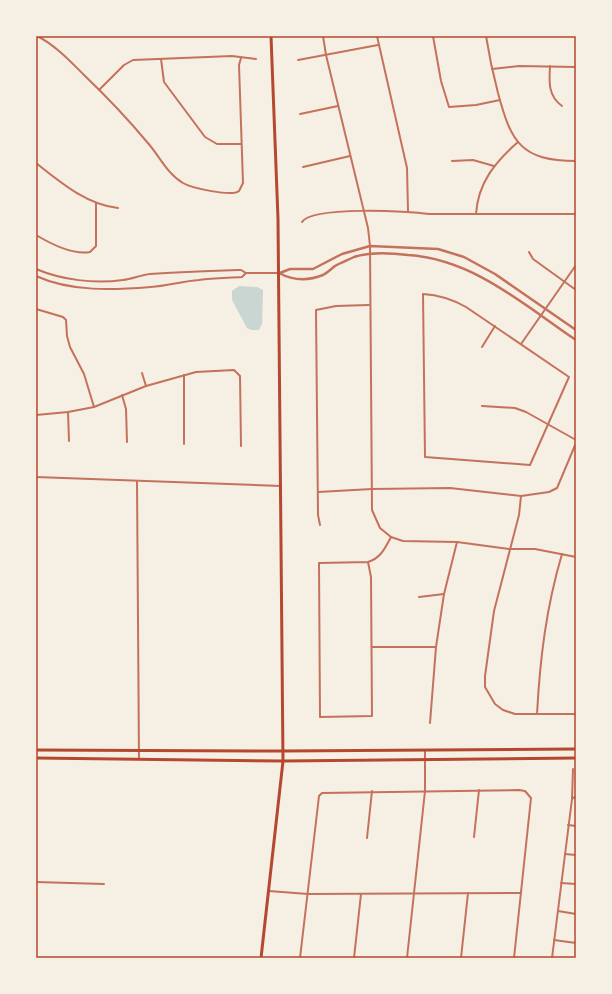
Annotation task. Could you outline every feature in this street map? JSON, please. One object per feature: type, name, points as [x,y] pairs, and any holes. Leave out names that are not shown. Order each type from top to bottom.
[{"type":"main road","points":[[261,958],[283,761],[279,274],[271,36]]},
{"type":"main road","points":[[36,750],[283,751],[576,749]]},
{"type":"main road","points":[[36,758],[283,761],[576,758]]},
{"type":"street","points":[[37,36],[67,58],[99,90],[148,142],[169,172],[183,184],[196,188],[233,194],[239,191],[243,182],[239,65],[241,58]]},
{"type":"street","points":[[323,36],[326,55],[368,228],[370,246],[369,305],[372,510],[377,524],[391,537],[403,541],[457,542],[509,549],[535,549],[576,557]]},
{"type":"street","points":[[377,36],[407,168],[408,211]]},
{"type":"street","points":[[433,36],[442,82],[449,107],[476,105],[500,100]]},
{"type":"street","points":[[486,36],[492,69],[510,131],[518,142],[541,158],[554,161],[576,160]]},
{"type":"street","points":[[298,60],[378,45]]},
{"type":"street","points":[[161,59],[164,82],[205,137],[217,144],[241,144]]},
{"type":"street","points":[[99,90],[124,65],[133,60],[256,59]]},
{"type":"street","points":[[492,69],[519,66],[576,67]]},
{"type":"street","points":[[550,66],[550,86],[554,100],[562,106]]},
{"type":"street","points":[[300,114],[338,106]]},
{"type":"street","points":[[476,214],[476,203],[482,184],[494,166],[518,142]]},
{"type":"street","points":[[302,167],[350,156]]},
{"type":"street","points":[[452,161],[473,160],[494,166]]},
{"type":"street","points":[[36,163],[69,187],[96,203],[103,206],[118,208]]},
{"type":"street","points":[[36,235],[57,246],[78,252],[94,250],[96,246],[96,203]]},
{"type":"street","points":[[302,222],[304,219],[318,214],[363,210],[408,211],[429,214],[576,214]]},
{"type":"street","points":[[279,274],[290,269],[313,269],[342,254],[370,246],[438,249],[464,257],[495,274],[576,330]]},
{"type":"street","points":[[529,252],[533,259],[576,290]]},
{"type":"street","points":[[36,269],[51,275],[93,281],[123,280],[148,274],[241,270],[246,273],[279,274],[290,279],[308,279],[324,275],[335,266],[355,257],[407,254],[432,257],[458,265],[489,281],[576,340]]},
{"type":"street","points":[[521,344],[576,264]]},
{"type":"street","points":[[36,276],[56,284],[96,288],[152,287],[199,280],[242,277],[246,273]]},
{"type":"street","points":[[423,294],[451,298],[495,326],[569,377],[548,424],[530,465],[442,457],[425,457],[423,294]]},
{"type":"street","points":[[320,525],[318,515],[316,310],[336,306],[369,305]]},
{"type":"street","points":[[36,309],[63,317],[66,320],[67,336],[70,347],[84,374],[94,407]]},
{"type":"street","points":[[482,347],[495,326]]},
{"type":"street","points":[[36,415],[68,412],[94,407],[146,386],[184,375],[227,369],[238,372],[240,376],[241,446]]},
{"type":"street","points":[[142,373],[146,386]]},
{"type":"street","points":[[184,375],[184,444]]},
{"type":"street","points":[[122,395],[126,409],[127,442]]},
{"type":"street","points":[[318,492],[372,489],[450,488],[521,496],[549,492],[557,488],[576,441],[526,412],[515,408],[482,406]]},
{"type":"street","points":[[68,412],[69,441]]},
{"type":"street","points":[[36,477],[281,486]]},
{"type":"street","points":[[137,481],[140,759]]},
{"type":"street","points":[[521,496],[519,515],[494,611],[484,676],[485,687],[495,704],[503,710],[515,714],[576,714]]},
{"type":"street","points":[[368,562],[371,577],[372,716],[320,717],[319,563],[368,562],[382,554],[391,537]]},
{"type":"street","points":[[430,723],[436,646],[444,594],[457,542]]},
{"type":"street","points":[[537,715],[539,662],[546,619],[562,554]]},
{"type":"street","points":[[419,597],[444,594]]},
{"type":"street","points":[[372,647],[436,646]]},
{"type":"street","points":[[407,958],[425,791],[425,750]]},
{"type":"street","points":[[552,958],[572,798],[573,769]]},
{"type":"street","points":[[474,837],[479,790]]},
{"type":"street","points":[[300,958],[319,796],[322,793],[372,791],[519,790],[529,794],[531,798],[514,958]]},
{"type":"street","points":[[367,838],[372,791]]},
{"type":"street","points":[[572,798],[576,796]]},
{"type":"street","points":[[568,825],[576,826]]},
{"type":"street","points":[[565,854],[576,855]]},
{"type":"street","points":[[36,882],[104,884]]},
{"type":"street","points":[[561,883],[576,884]]},
{"type":"street","points":[[269,891],[308,894],[521,892]]},
{"type":"street","points":[[460,958],[468,893]]},
{"type":"street","points":[[354,958],[361,894]]},
{"type":"street","points":[[558,912],[576,914]]},
{"type":"street","points":[[554,940],[576,943]]},
{"type":"shaded area","points":[[239,286],[257,287],[263,290],[262,324],[259,330],[251,330],[247,328],[232,300],[232,291]]}]
